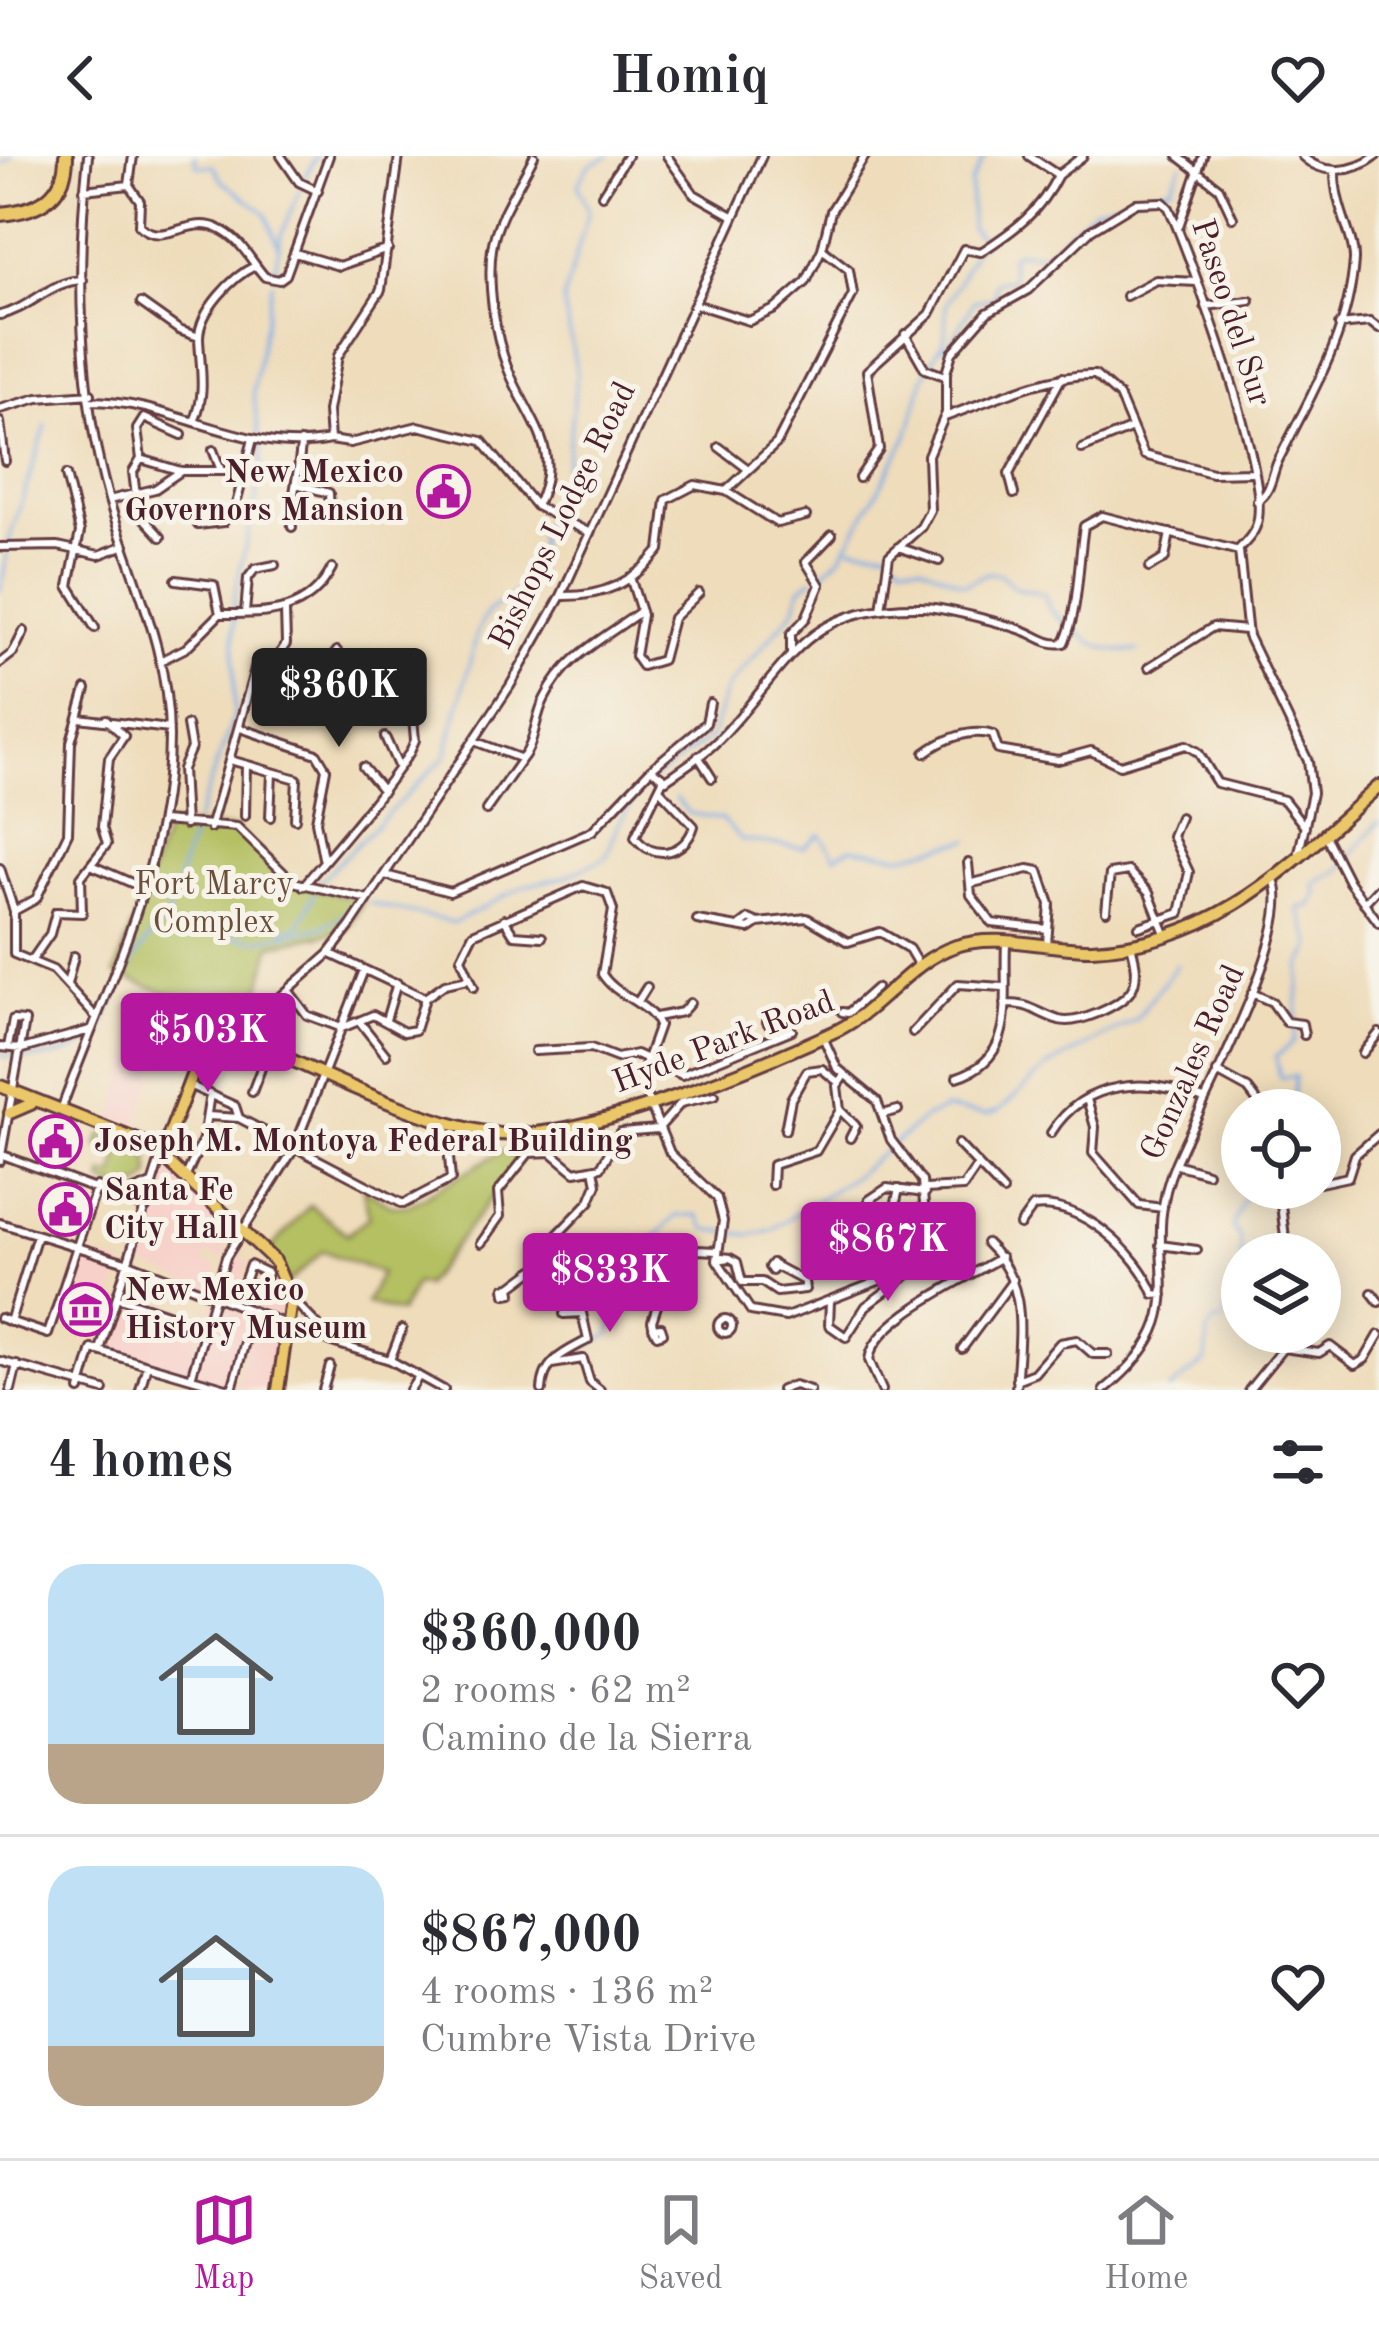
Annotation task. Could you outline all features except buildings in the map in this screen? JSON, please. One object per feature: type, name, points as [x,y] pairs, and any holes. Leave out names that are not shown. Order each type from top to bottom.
[{"type":"highway","points":[[0,204],[21,207],[46,195],[60,174],[64,156]]},
{"type":"highway","points":[[0,214],[49,200],[64,177],[64,156]]},
{"type":"main road","name":"Hyde Park Road","points":[[268,1050],[447,1121],[493,1133],[549,1134],[823,1037],[919,966],[956,946],[1006,942],[1046,948],[1131,945],[1230,910],[1274,880],[1378,789]]},
{"type":"main road","points":[[247,1026],[268,1050]]},
{"type":"main road","name":"Bishops Lodge Road","points":[[161,1156],[188,1084],[247,1026]]},
{"type":"main road","points":[[7,1091],[31,1104],[61,1110]]},
{"type":"main road","points":[[7,1091],[143,1142],[278,1265],[291,1300],[278,1390]]},
{"type":"main road","points":[[10,1112],[31,1104]]},
{"type":"street","points":[[61,1110],[143,888],[162,821],[169,728],[162,660],[110,500],[91,398],[83,280],[88,156]]},
{"type":"street","points":[[133,156],[129,185],[140,201],[140,225],[149,235],[190,225],[218,228],[244,247],[265,277],[279,280],[294,253],[329,156]]},
{"type":"street","points":[[281,156],[298,182],[317,191]]},
{"type":"street","points":[[330,440],[328,411],[338,356],[381,290],[399,156]]},
{"type":"street","points":[[534,156],[495,235],[490,265],[506,365],[538,423],[550,467],[536,506]]},
{"type":"street","points":[[602,195],[627,156]]},
{"type":"street","points":[[667,156],[691,192],[735,217]]},
{"type":"street","name":"Bishops Lodge Road","points":[[247,1026],[329,953],[474,741],[561,596],[762,156]]},
{"type":"street","points":[[695,304],[732,319],[761,317],[799,289],[822,249],[831,211],[868,156]]},
{"type":"street","points":[[1029,156],[1058,175]]},
{"type":"street","points":[[859,478],[879,447],[866,374],[930,314],[964,249],[981,251],[1020,227],[1042,206],[1058,175],[1083,156]]},
{"type":"street","points":[[1178,156],[1219,188],[1233,218]]},
{"type":"street","points":[[1178,229],[1203,156]]},
{"type":"street","points":[[1302,156],[1318,169],[1335,170],[1363,166],[1376,156]]},
{"type":"street","points":[[1298,857],[1312,793],[1306,757],[1246,630],[1246,589],[1238,550],[1257,524],[1257,501],[1267,494],[1277,464],[1319,387],[1339,325],[1354,261],[1335,202],[1335,170]]},
{"type":"street","points":[[84,190],[129,185]]},
{"type":"street","name":"Paseo del Sur","points":[[881,609],[884,571],[930,510],[928,454],[945,417],[952,353],[980,320],[1028,290],[1090,230],[1135,203],[1153,200],[1169,208],[1178,229],[1235,397],[1257,501]]},
{"type":"street","points":[[294,253],[339,266],[388,249]]},
{"type":"street","points":[[726,490],[777,443],[852,297],[849,270],[822,249]]},
{"type":"street","points":[[194,422],[204,375],[199,337],[226,283],[255,266]]},
{"type":"street","points":[[0,315],[20,309],[55,284],[83,280]]},
{"type":"street","points":[[1126,296],[1156,280],[1197,282]]},
{"type":"street","points":[[1205,306],[1250,301]]},
{"type":"street","points":[[141,303],[179,330],[199,337]]},
{"type":"street","points":[[1339,325],[1370,322],[1379,329]]},
{"type":"street","points":[[905,334],[926,371],[946,376]]},
{"type":"street","points":[[945,417],[1062,377],[1091,375],[1105,381],[1121,400],[1141,452],[1159,462],[1217,474],[1252,472]]},
{"type":"street","points":[[1014,494],[1009,474],[1062,377]]},
{"type":"street","points":[[0,409],[38,398],[91,398],[142,405],[253,439],[302,442],[350,443],[418,426],[482,441],[536,506],[590,533]]},
{"type":"street","points":[[161,537],[143,521],[134,493],[133,472],[141,459],[137,429],[144,418],[172,426],[182,435]]},
{"type":"street","points":[[0,422],[5,461]]},
{"type":"street","points":[[1082,449],[1130,429]]},
{"type":"street","points":[[198,525],[230,518],[239,502],[242,471],[253,439]]},
{"type":"street","points":[[292,527],[289,512],[299,485],[302,442]]},
{"type":"street","points":[[719,447],[748,469]]},
{"type":"street","points":[[213,450],[220,468]]},
{"type":"street","points":[[141,459],[181,471],[242,471]]},
{"type":"street","points":[[110,500],[155,489],[181,471]]},
{"type":"street","points":[[66,475],[80,525],[69,586],[94,628]]},
{"type":"street","points":[[561,596],[602,595],[630,577],[660,550],[666,500],[706,483],[726,490],[777,523],[806,516]]},
{"type":"street","points":[[299,485],[329,493],[330,512]]},
{"type":"street","points":[[661,779],[723,736],[791,652],[834,621],[881,609],[933,607],[1025,631],[1054,645],[1064,643],[1077,607],[1075,572],[1089,520],[1102,516],[1238,550]]},
{"type":"street","points":[[1149,568],[1165,558],[1170,532]]},
{"type":"street","points":[[791,652],[790,637],[811,609],[820,585],[806,562],[832,536]]},
{"type":"street","points":[[0,547],[99,555],[125,545]]},
{"type":"street","points":[[898,547],[939,561]]},
{"type":"street","points":[[243,613],[248,578],[254,569],[275,566]]},
{"type":"street","points":[[162,660],[186,648],[220,614],[285,610],[315,593],[332,568]]},
{"type":"street","points":[[630,577],[641,611],[635,661],[650,665],[665,655],[674,616],[699,593]]},
{"type":"street","points":[[176,580],[214,585],[220,614]]},
{"type":"street","points":[[285,610],[286,644],[273,663],[277,692],[287,704],[319,700],[356,707],[395,702],[413,717],[416,740],[350,837],[323,858],[303,886]]},
{"type":"street","points":[[486,810],[531,748],[545,697],[570,661],[641,611]]},
{"type":"street","points":[[1149,667],[1213,627],[1246,630]]},
{"type":"street","points":[[0,663],[14,653],[24,631]]},
{"type":"street","points":[[319,700],[322,671],[337,652]]},
{"type":"street","points":[[210,828],[256,665],[273,663]]},
{"type":"street","points":[[14,911],[36,898],[68,833],[71,742],[86,688]]},
{"type":"street","points":[[385,875],[440,892],[455,891],[592,831],[650,769],[706,723],[710,703]]},
{"type":"street","points":[[80,718],[169,728]]},
{"type":"street","points":[[32,960],[50,934],[56,912],[82,913],[81,877],[108,839],[102,827],[110,753],[124,736],[106,719]]},
{"type":"street","points":[[185,825],[182,769],[191,748],[188,725]]},
{"type":"street","points":[[240,728],[316,754],[326,769],[316,821],[323,858]]},
{"type":"street","points":[[925,753],[945,738],[985,732],[993,735],[995,753],[1024,750],[1055,760],[1091,751],[1120,766],[1186,745],[1198,752],[1217,783],[1284,800],[1305,827]]},
{"type":"street","points":[[385,737],[399,768]]},
{"type":"street","points":[[474,741],[522,759]]},
{"type":"street","points":[[698,756],[712,778]]},
{"type":"street","points":[[230,760],[297,779],[295,819]]},
{"type":"street","points":[[245,816],[246,765]]},
{"type":"street","points":[[364,767],[383,791]]},
{"type":"street","points":[[650,769],[661,779]]},
{"type":"street","points":[[270,817],[272,773]]},
{"type":"street","points":[[660,790],[694,826],[686,844],[674,852],[646,848],[635,837],[638,821],[660,790],[661,779]]},
{"type":"street","points":[[1139,927],[1180,913],[1189,872],[1172,836],[1180,817]]},
{"type":"street","points":[[162,821],[237,827],[303,886],[368,899]]},
{"type":"street","points":[[1324,835],[1379,923]]},
{"type":"street","points":[[968,863],[971,895],[994,924],[1048,929]]},
{"type":"street","points":[[93,866],[143,888]]},
{"type":"street","points":[[0,868],[14,911],[14,954],[44,963],[95,1016]]},
{"type":"street","points":[[973,883],[1037,870],[1050,904],[1046,948]]},
{"type":"street","points":[[1106,911],[1110,874],[1128,871],[1149,893],[1166,935]]},
{"type":"street","name":"Gonzales Road","points":[[1104,1390],[1150,1346],[1163,1295],[1162,1208],[1175,1163],[1252,993],[1278,909],[1274,880]]},
{"type":"street","points":[[289,992],[308,1015],[342,1028],[374,1015],[404,1032],[416,1030],[424,998],[445,984],[471,983],[461,961],[465,942],[504,919],[580,886],[602,889],[614,907],[602,974],[656,1018],[659,1035],[640,1073],[660,1128],[672,1156],[713,1192],[722,1227],[718,1256],[748,1309],[783,1318],[889,1276],[901,1233],[922,1210],[925,1191],[894,1144],[870,1092],[845,1074],[823,1037]]},
{"type":"street","points":[[1364,903],[1379,887]]},
{"type":"street","points":[[698,920],[741,925],[748,919],[758,923],[807,918],[848,942],[880,932],[909,949],[919,966]]},
{"type":"street","points":[[504,919],[514,934],[542,937]]},
{"type":"street","points":[[956,1077],[974,1072],[995,1054],[1004,1004],[1006,942]]},
{"type":"street","points":[[1004,1004],[1028,1002],[1060,1021],[1095,1013],[1129,994],[1136,962],[1131,945]]},
{"type":"street","points":[[329,953],[424,998]]},
{"type":"street","points":[[67,984],[74,956]]},
{"type":"street","points":[[191,1378],[212,1297],[243,1230],[294,1148],[364,970]]},
{"type":"street","points":[[386,1020],[397,983]]},
{"type":"street","points":[[913,1032],[958,984],[1003,987]]},
{"type":"street","points":[[637,1003],[647,988]]},
{"type":"street","points":[[848,1016],[876,988]]},
{"type":"street","points":[[1252,993],[1272,1002],[1286,1022],[1302,1024],[1304,1035]]},
{"type":"street","points":[[656,1018],[682,1012],[690,1004]]},
{"type":"street","points":[[89,1033],[21,1054],[4,1047],[13,1020],[25,1021],[21,1054],[7,1091],[10,1112],[0,1156],[20,1158],[146,1208]]},
{"type":"street","points":[[359,1022],[386,1055]]},
{"type":"street","points":[[767,1022],[777,1036]]},
{"type":"street","points":[[535,1051],[588,1048],[617,1058],[636,1054],[665,1072],[685,1075],[760,1048],[792,1030]]},
{"type":"street","points":[[1363,1054],[1379,1033]]},
{"type":"street","points":[[252,1092],[268,1050]]},
{"type":"street","points":[[785,1130],[791,1099],[807,1071],[821,1069],[838,1082]]},
{"type":"street","points":[[1216,1072],[1248,1089]]},
{"type":"street","points":[[772,1185],[773,1165],[816,1151],[840,1110],[838,1082],[845,1074]]},
{"type":"street","points":[[1051,1133],[1065,1110],[1088,1099],[1151,1083],[1204,1099]]},
{"type":"street","points":[[188,1084],[235,1106],[238,1118]]},
{"type":"street","points":[[184,1179],[198,1154],[210,1094]]},
{"type":"street","points":[[486,1237],[500,1218],[497,1192],[529,1153],[553,1153],[574,1172],[594,1169],[607,1162],[620,1132],[660,1128],[679,1104],[715,1095]]},
{"type":"street","points":[[1088,1099],[1095,1127],[1093,1154],[1139,1205],[1162,1208]]},
{"type":"street","points":[[840,1110],[856,1126],[850,1138]]},
{"type":"street","points":[[883,1114],[898,1110]]},
{"type":"street","points":[[208,1116],[238,1118],[394,1204],[411,1203],[451,1179],[447,1121]]},
{"type":"street","points":[[6,1135],[20,1158]]},
{"type":"street","points":[[1341,1178],[1348,1177],[1355,1155],[1377,1136]]},
{"type":"street","points":[[958,1144],[1003,1191]]},
{"type":"street","points":[[80,1386],[129,1263],[161,1156]]},
{"type":"street","points":[[1175,1163],[1207,1173]]},
{"type":"street","points":[[869,1200],[885,1188],[925,1191],[964,1186],[976,1168]]},
{"type":"street","points":[[511,1287],[546,1262],[557,1235],[590,1201],[598,1180],[594,1169]]},
{"type":"street","points":[[122,1196],[143,1191],[154,1180]]},
{"type":"street","points":[[0,1318],[49,1334],[97,1186]]},
{"type":"street","points":[[895,1206],[899,1189]]},
{"type":"street","points":[[1020,1225],[1033,1207],[1053,1205],[1079,1213],[1131,1254],[1154,1294],[1163,1295]]},
{"type":"street","points":[[0,1223],[129,1263],[390,1360],[445,1390]]},
{"type":"street","points":[[824,1228],[839,1240],[874,1250],[938,1249],[937,1264],[909,1274],[866,1306],[847,1337],[830,1325],[830,1301]]},
{"type":"street","points":[[10,1322],[38,1235]]},
{"type":"street","points":[[986,1243],[1013,1280],[1021,1316],[1016,1390]]},
{"type":"street","points":[[1160,1245],[1197,1250]]},
{"type":"street","points":[[653,1328],[663,1275],[671,1264],[696,1250],[738,1263],[742,1282],[762,1282],[779,1293],[805,1289],[804,1281],[776,1266]]},
{"type":"street","points":[[882,1390],[868,1360],[878,1334],[909,1317],[939,1288],[972,1276],[1000,1257]]},
{"type":"street","points":[[962,1349],[1013,1280]]},
{"type":"street","points":[[262,1289],[291,1300],[335,1342]]},
{"type":"street","points":[[1372,1293],[1379,1302]]},
{"type":"street","points":[[117,1297],[205,1327]]},
{"type":"street","points":[[733,1325],[748,1309]]},
{"type":"street","points":[[95,1350],[232,1390],[253,1312]]},
{"type":"street","points":[[542,1390],[552,1364],[564,1350],[588,1340],[582,1313],[564,1314]]},
{"type":"street","points":[[390,1360],[402,1329]]},
{"type":"street","points":[[1339,1353],[1354,1365],[1365,1359],[1379,1335]]},
{"type":"street","points":[[1016,1380],[1034,1373],[1064,1341],[1077,1340],[1093,1354],[1108,1354]]},
{"type":"street","points":[[1249,1390],[1279,1353]]},
{"type":"street","points":[[552,1364],[584,1359],[590,1382],[600,1390]]},
{"type":"street","points":[[0,1360],[104,1390]]},
{"type":"street","points":[[11,1390],[17,1365]]},
{"type":"street","points":[[140,1390],[147,1365]]},
{"type":"street","points":[[323,1390],[330,1366]]},
{"type":"street","points":[[410,1390],[419,1376]]},
{"type":"street","points":[[781,1390],[794,1384],[811,1390]]},
{"type":"shaded area","points":[[139,1030],[167,1039],[134,1133],[111,1123]]},
{"type":"shaded area","points":[[168,1170],[228,1221],[218,1233],[219,1243],[228,1249],[222,1260],[207,1254],[203,1261],[218,1269],[210,1292],[134,1261]]},
{"type":"shaded area","points":[[238,1242],[245,1248],[240,1258],[249,1263],[241,1283],[288,1301],[282,1319],[215,1294]]},
{"type":"shaded area","points":[[101,1258],[123,1265],[111,1305],[69,1291],[77,1261],[98,1267]]},
{"type":"shaded area","points":[[213,1302],[250,1315],[229,1386],[195,1376]]},
{"type":"shaded area","points":[[120,1303],[201,1328],[189,1374],[105,1348]]},
{"type":"shaded area","points":[[254,1318],[281,1328],[276,1390],[235,1388]]},
{"type":"green space","name":"Fort Marcy Complex","points":[[168,825],[235,829],[294,884],[364,901],[345,931],[271,945],[254,1016],[233,1034],[233,1018],[115,974]]},
{"type":"green space","points":[[102,1134],[148,1155],[151,1175],[141,1186],[129,1189],[102,1182],[104,1174],[114,1176],[120,1154],[98,1146]]},
{"type":"green space","points":[[504,1150],[520,1160],[424,1286],[415,1284],[400,1313],[366,1303],[381,1273],[323,1251],[289,1282],[269,1251],[310,1205],[347,1234],[369,1217],[363,1188],[390,1205],[407,1206]]},
{"type":"waterway","points":[[0,165],[12,156]]},
{"type":"waterway","points":[[194,156],[197,166],[213,166],[222,181],[266,213],[279,248]]},
{"type":"waterway","points":[[304,181],[316,156]]},
{"type":"waterway","points":[[550,512],[566,464],[577,374],[563,300],[589,211],[578,184],[589,166],[608,156]]},
{"type":"waterway","points":[[977,248],[984,240],[971,229],[971,183],[985,156]]},
{"type":"waterway","points":[[942,347],[951,343],[974,301],[994,298],[995,282],[1012,280],[1010,257],[1015,252],[1044,254],[1094,208],[1171,186],[1182,165]]},
{"type":"waterway","points":[[274,276],[281,235],[301,188]]},
{"type":"waterway","points":[[821,575],[842,555],[908,436],[924,376],[945,338],[946,305],[973,254]]},
{"type":"waterway","points":[[259,435],[253,391],[272,283]]},
{"type":"waterway","points":[[8,544],[46,425]]},
{"type":"waterway","points":[[196,821],[234,717],[234,599],[262,469],[261,443]]},
{"type":"waterway","points":[[316,885],[446,756],[478,630],[487,613],[536,577],[539,533],[547,518]]},
{"type":"waterway","points":[[851,547],[890,550]]},
{"type":"waterway","points":[[0,591],[7,554]]},
{"type":"waterway","points":[[893,555],[903,563],[920,564],[965,584],[987,573],[1000,574],[1015,588],[1044,594],[1050,610],[1068,625]]},
{"type":"waterway","points":[[370,903],[454,923],[524,886],[565,877],[606,857],[619,823],[644,785],[711,737],[726,689],[796,608],[800,588],[813,579]]},
{"type":"waterway","points":[[1074,629],[1103,647],[1138,651]]},
{"type":"waterway","points":[[676,798],[688,813],[721,819],[742,840],[804,848],[820,834],[835,857],[851,848],[902,856],[969,840]]},
{"type":"waterway","points":[[1294,1089],[1295,1076],[1280,1078],[1276,1057],[1294,1042],[1301,967],[1312,945],[1298,908],[1310,906],[1318,894],[1314,884],[1339,870],[1379,822]]},
{"type":"waterway","points":[[164,925],[193,831]]},
{"type":"waterway","points":[[283,931],[299,925],[314,894]]},
{"type":"waterway","points":[[0,1055],[53,1056],[76,1049],[100,1033],[132,962],[158,926],[258,940],[322,927],[357,906]]},
{"type":"waterway","points":[[565,1356],[610,1335],[631,1262],[676,1216],[698,1215],[706,1229],[750,1235],[771,1230],[856,1175],[926,1117],[946,1109],[986,1115],[999,1111],[1046,1068],[1136,1019],[1177,965]]},
{"type":"waterway","points":[[1236,1233],[1232,1227],[1239,1209]]},
{"type":"waterway","points":[[1169,1390],[1206,1361],[1208,1332],[1215,1321],[1221,1322]]},
{"type":"waterway","points":[[547,1390],[551,1373]]},
{"type":"place","name":"New Mexico Governors Mansion","points":[[443,492]]},
{"type":"place","name":"Joseph M. Montoya Federal Building","points":[[55,1142]]},
{"type":"place","name":"Santa Fe City Hall","points":[[65,1210]]},
{"type":"place","name":"New Mexico History Museum","points":[[86,1310]]}]
